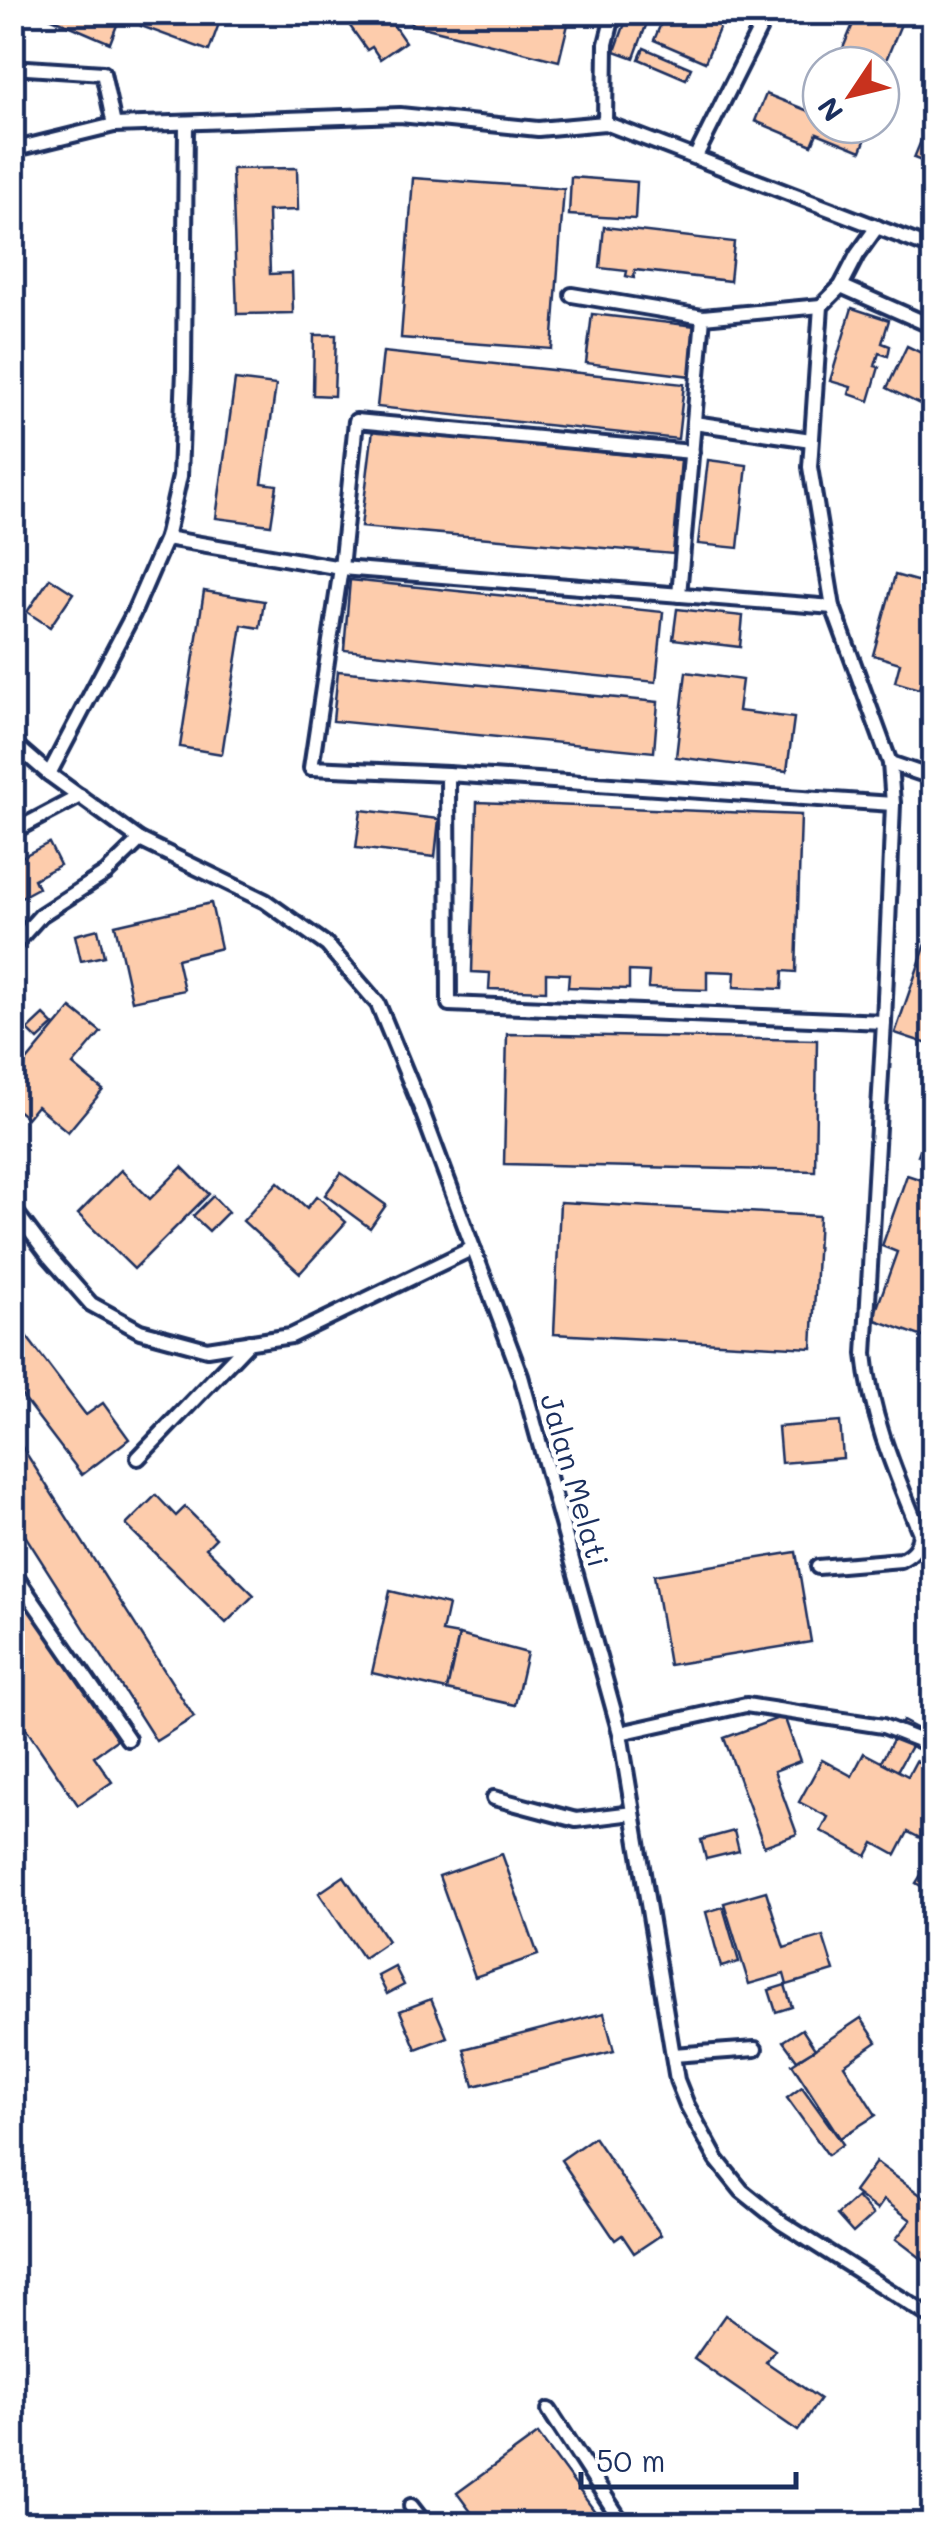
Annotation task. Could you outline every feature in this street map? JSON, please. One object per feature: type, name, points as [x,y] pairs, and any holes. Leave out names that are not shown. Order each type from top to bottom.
[{"type":"lane","points":[[605,123],[606,44],[614,12]]},
{"type":"lane","points":[[696,156],[768,12]]},
{"type":"lane","points":[[12,67],[103,74],[114,124]]},
{"type":"lane","points":[[12,150],[114,124],[400,116],[538,129],[605,123],[934,249]]},
{"type":"lane","points":[[49,774],[134,614],[166,538],[180,476],[186,123]]},
{"type":"lane","points":[[818,1568],[901,1560],[913,1554],[920,1533],[881,1436],[868,1390],[864,1354],[884,1022],[893,804],[890,763],[834,607],[810,467],[822,306],[841,286],[877,226]]},
{"type":"lane","points":[[841,286],[934,327]]},
{"type":"lane","points":[[572,295],[703,318],[822,306]]},
{"type":"lane","points":[[679,595],[703,318]]},
{"type":"lane","points":[[692,452],[356,420],[341,568],[311,768],[893,804]]},
{"type":"lane","points":[[694,423],[812,440]]},
{"type":"lane","points":[[166,538],[341,568],[834,607]]},
{"type":"lane","name":"Jalan Melati","points":[[12,742],[140,840],[264,901],[327,945],[378,1004],[521,1376],[620,1733],[677,2080],[687,2105],[716,2160],[742,2190],[782,2223],[934,2319]]},
{"type":"lane","points":[[890,763],[934,778]]},
{"type":"lane","points":[[448,774],[450,1004],[884,1022]]},
{"type":"lane","points":[[12,832],[80,796]]},
{"type":"lane","points":[[12,947],[41,916],[106,872],[140,840]]},
{"type":"lane","points":[[12,1207],[91,1304],[140,1331],[208,1349],[292,1336],[474,1248]]},
{"type":"lane","points":[[138,1458],[250,1342]]},
{"type":"lane","points":[[12,1570],[128,1739]]},
{"type":"lane","points":[[620,1733],[746,1705],[883,1726],[934,1746]]},
{"type":"lane","points":[[494,1798],[576,1820],[634,1813]]},
{"type":"lane","points":[[673,2055],[755,2049]]},
{"type":"lane","points":[[549,2410],[622,2524]]},
{"type":"lane","points":[[411,2506],[425,2524]]},
{"type":"building","points":[[38,12],[122,12],[110,43]]},
{"type":"building","points":[[146,12],[206,12],[221,18],[209,51],[141,26]]},
{"type":"building","points":[[340,12],[392,12],[399,23],[394,26],[405,42],[380,59],[372,47],[367,50]]},
{"type":"building","points":[[414,12],[571,12],[559,61],[411,24]]},
{"type":"building","points":[[629,12],[651,12],[634,58],[615,51]]},
{"type":"building","points":[[666,12],[708,12],[723,19],[705,62],[654,40]]},
{"type":"building","points":[[858,12],[906,12],[892,45],[844,45]]},
{"type":"building","points":[[644,48],[691,68],[686,79],[639,59]]},
{"type":"building","points":[[766,94],[801,108],[801,140],[755,121]]},
{"type":"building","points":[[934,109],[934,166],[914,158]]},
{"type":"building","points":[[297,168],[298,210],[268,211],[270,274],[292,273],[293,313],[237,314],[232,169]]},
{"type":"building","points":[[571,177],[637,182],[635,219],[569,215]]},
{"type":"building","points":[[413,178],[564,189],[552,349],[401,338]]},
{"type":"building","points":[[604,227],[734,242],[730,281],[635,270],[634,278],[626,276],[627,271],[600,268]]},
{"type":"building","points":[[852,308],[889,320],[882,343],[890,346],[888,356],[879,353],[869,401],[849,394],[851,387],[830,381]]},
{"type":"building","points":[[592,314],[696,326],[691,376],[586,363]]},
{"type":"building","points":[[314,335],[336,335],[334,396],[313,395]]},
{"type":"building","points":[[907,346],[934,359],[934,411],[887,388]]},
{"type":"building","points":[[383,352],[684,384],[678,439],[377,407]]},
{"type":"building","points":[[235,380],[276,385],[262,483],[277,485],[271,525],[216,518]]},
{"type":"building","points":[[373,429],[681,460],[673,554],[361,527]]},
{"type":"building","points":[[708,460],[747,465],[738,548],[698,544]]},
{"type":"building","points":[[895,575],[934,586],[934,675],[923,673],[919,689],[895,682],[900,663],[873,655]]},
{"type":"building","points":[[50,578],[73,593],[50,627],[27,612]]},
{"type":"building","points":[[350,580],[663,612],[656,682],[344,650]]},
{"type":"building","points":[[204,591],[264,601],[260,628],[242,625],[222,754],[180,747]]},
{"type":"building","points":[[677,609],[743,616],[740,647],[673,639]]},
{"type":"building","points":[[338,671],[658,702],[654,752],[333,721]]},
{"type":"building","points":[[686,672],[742,680],[738,711],[794,718],[787,771],[676,757]]},
{"type":"building","points":[[477,802],[801,815],[796,972],[783,971],[782,989],[734,987],[735,972],[707,971],[707,990],[648,988],[649,972],[629,971],[629,989],[568,987],[569,974],[546,973],[546,991],[489,989],[490,973],[472,972]]},
{"type":"building","points":[[361,810],[439,819],[435,857],[356,848]]},
{"type":"building","points":[[49,843],[60,865],[34,879],[38,888],[12,902],[12,862]]},
{"type":"building","points":[[211,903],[221,948],[177,959],[184,990],[132,1001],[115,925]]},
{"type":"building","points":[[934,921],[934,1046],[895,1033]]},
{"type":"building","points":[[98,929],[104,956],[81,961],[75,935]]},
{"type":"building","points":[[71,1008],[101,1032],[73,1065],[103,1090],[68,1132],[37,1106],[27,1118],[12,1106],[12,1079]]},
{"type":"building","points":[[44,1015],[54,1025],[38,1040],[28,1030]]},
{"type":"building","points":[[507,1034],[817,1040],[815,1171],[504,1164]]},
{"type":"building","points":[[934,1113],[934,1161],[918,1155]]},
{"type":"building","points":[[182,1167],[209,1194],[134,1269],[78,1214],[121,1170],[150,1199]]},
{"type":"building","points":[[341,1173],[386,1205],[370,1228],[325,1195]]},
{"type":"building","points":[[907,1175],[934,1184],[934,1341],[873,1319],[897,1252],[882,1246]]},
{"type":"building","points":[[278,1182],[307,1208],[317,1196],[346,1222],[300,1273],[243,1221]]},
{"type":"building","points":[[213,1196],[228,1212],[209,1231],[193,1216]]},
{"type":"building","points":[[560,1202],[819,1216],[812,1348],[554,1334]]},
{"type":"building","points":[[24,1333],[86,1415],[103,1403],[129,1439],[82,1475],[12,1383],[12,1342]]},
{"type":"building","points":[[840,1422],[843,1458],[781,1463],[778,1427]]},
{"type":"building","points":[[17,1439],[194,1717],[156,1741],[12,1515],[12,1442]]},
{"type":"building","points":[[156,1495],[176,1516],[185,1507],[216,1538],[206,1548],[254,1595],[226,1623],[126,1525]]},
{"type":"building","points":[[796,1552],[811,1642],[669,1665],[654,1575]]},
{"type":"building","points":[[12,1575],[122,1736],[94,1756],[112,1782],[78,1805],[12,1708]]},
{"type":"building","points":[[390,1591],[448,1605],[442,1632],[459,1635],[447,1690],[372,1673]]},
{"type":"building","points":[[459,1635],[527,1653],[515,1705],[447,1690]]},
{"type":"building","points":[[784,1716],[800,1761],[774,1771],[797,1834],[764,1846],[724,1738]]},
{"type":"building","points":[[903,1721],[920,1730],[897,1771],[881,1762]]},
{"type":"building","points":[[864,1753],[908,1776],[916,1761],[934,1771],[934,1845],[908,1832],[896,1855],[874,1843],[867,1856],[821,1831],[828,1817],[799,1802],[822,1760],[852,1776]]},
{"type":"building","points":[[734,1831],[739,1851],[706,1859],[701,1840]]},
{"type":"building","points":[[502,1854],[538,1955],[475,1977],[439,1876]]},
{"type":"building","points":[[934,1854],[934,1894],[916,1883]]},
{"type":"building","points":[[344,1876],[388,1941],[363,1958],[319,1893]]},
{"type":"building","points":[[766,1891],[784,1948],[823,1936],[834,1971],[787,1985],[784,1974],[749,1984],[724,1903]]},
{"type":"building","points":[[723,1907],[739,1962],[721,1967],[706,1912]]},
{"type":"building","points":[[395,1967],[404,1985],[387,1994],[378,1976]]},
{"type":"building","points":[[785,1985],[792,2007],[776,2012],[769,1990]]},
{"type":"building","points":[[431,1999],[447,2037],[416,2049],[400,2011]]},
{"type":"building","points":[[604,2013],[614,2051],[474,2086],[464,2049]]},
{"type":"building","points":[[861,2018],[877,2042],[844,2065],[876,2115],[840,2138],[792,2064]]},
{"type":"building","points":[[802,2029],[815,2049],[797,2060],[783,2041]]},
{"type":"building","points":[[802,2087],[843,2144],[828,2155],[787,2098]]},
{"type":"building","points":[[594,2137],[661,2235],[634,2253],[622,2235],[615,2240],[561,2160]]},
{"type":"building","points":[[876,2162],[934,2205],[934,2268],[896,2239],[911,2220],[884,2200],[877,2210],[854,2192]]},
{"type":"building","points":[[857,2197],[873,2215],[853,2233],[837,2215]]},
{"type":"building","points":[[725,2315],[775,2350],[766,2362],[820,2399],[798,2431],[694,2359]]},
{"type":"building","points":[[538,2434],[604,2524],[480,2524],[457,2493]]}]
